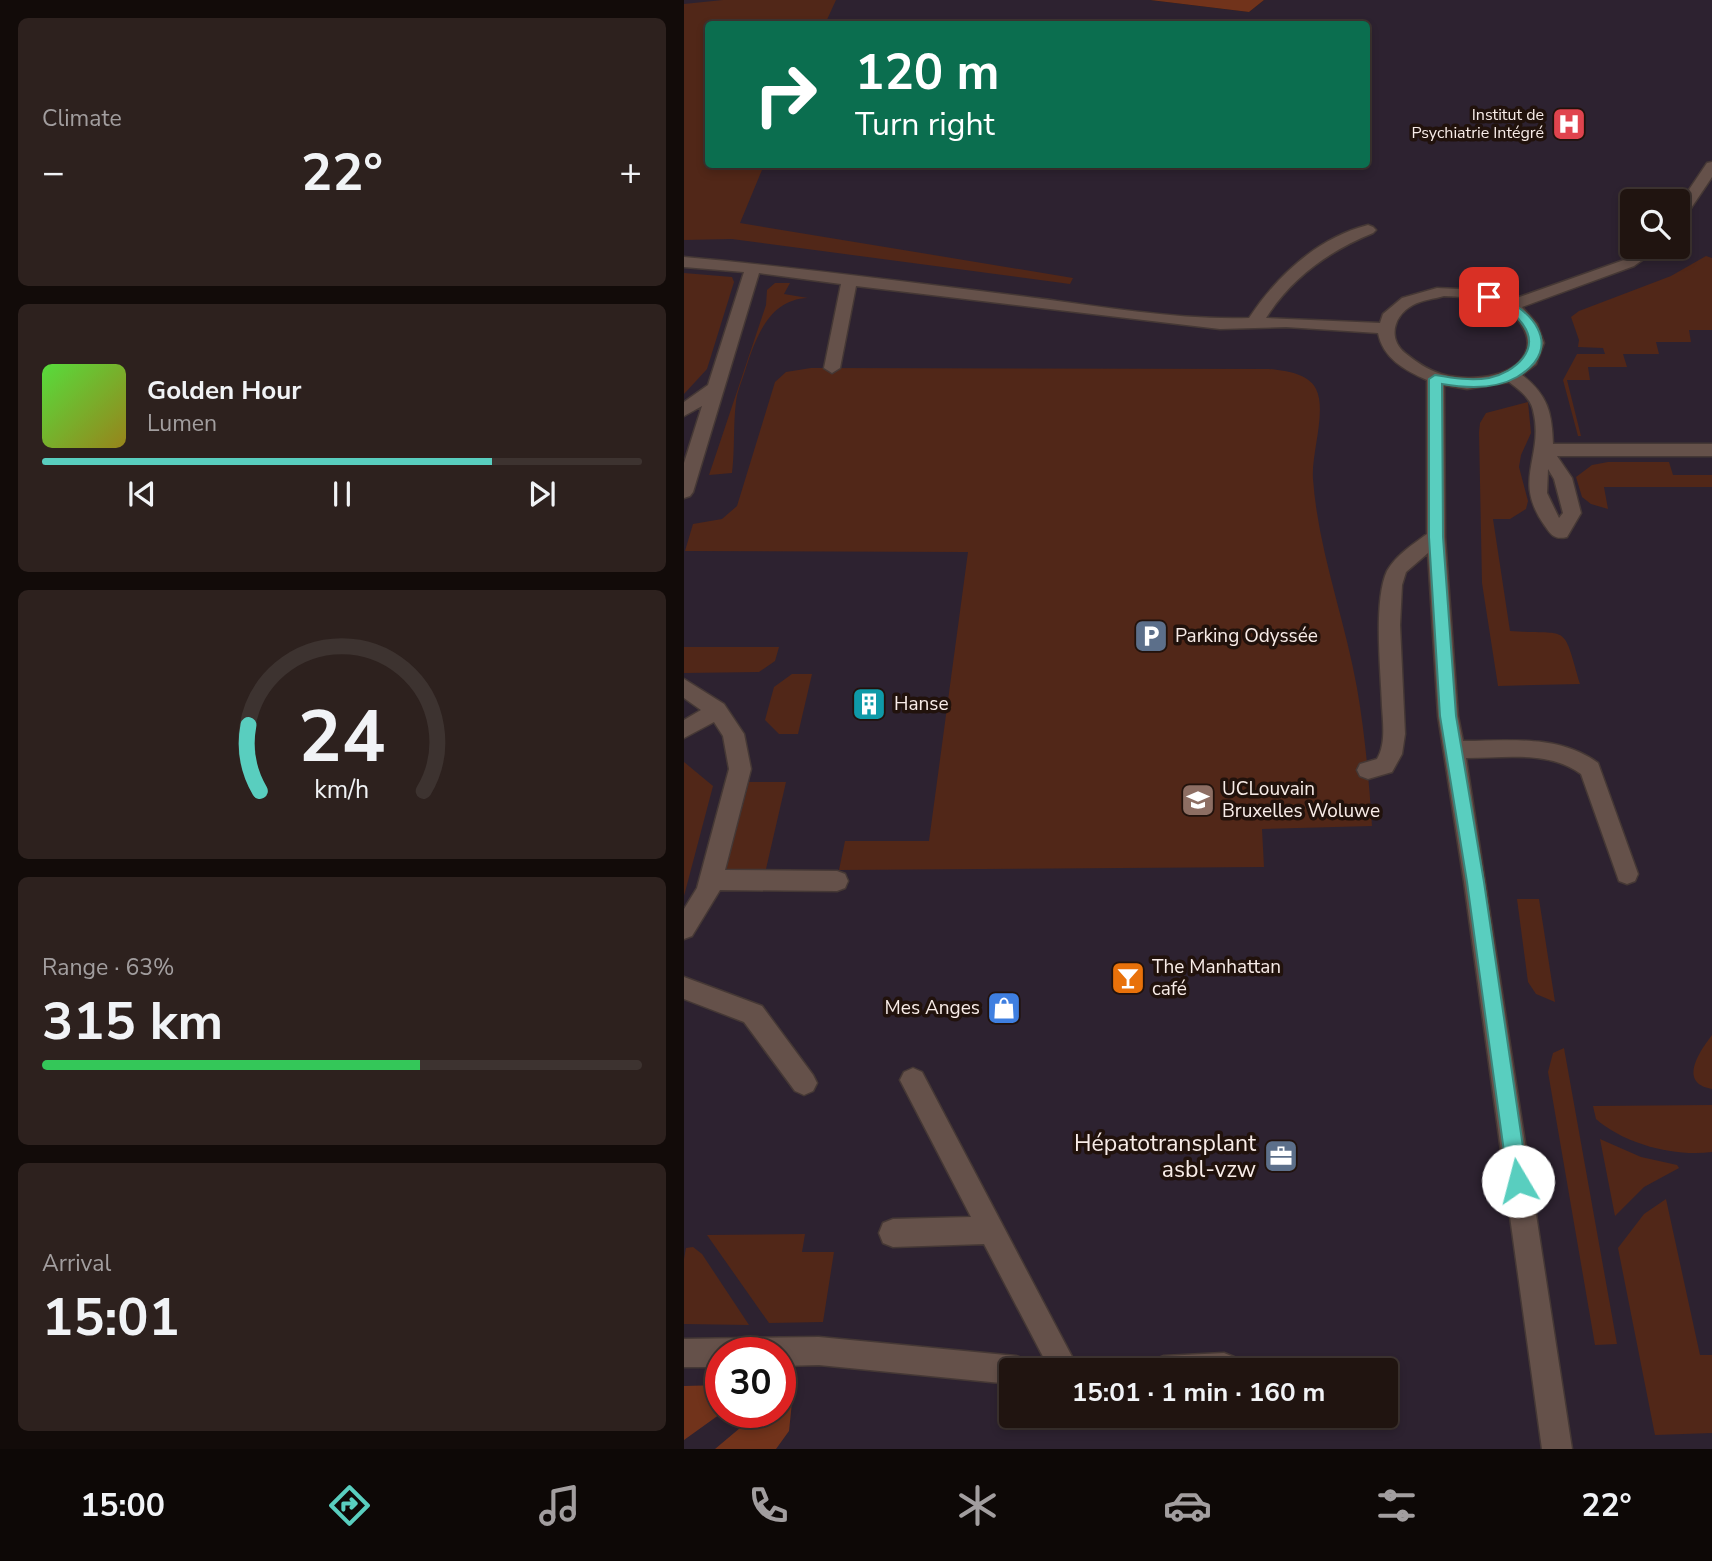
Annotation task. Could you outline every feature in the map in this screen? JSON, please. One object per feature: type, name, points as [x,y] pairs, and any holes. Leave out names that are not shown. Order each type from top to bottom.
[{"type":"street","points":[[1690,199],[1712,166]]},
{"type":"street","points":[[1254,323],[1271,295],[1293,272],[1323,250],[1368,230]]},
{"type":"street","points":[[1509,306],[1635,259]]},
{"type":"street","points":[[684,262],[1220,324],[1385,328]]},
{"type":"street","points":[[684,492],[753,268]]},
{"type":"street","points":[[834,361],[849,281]]},
{"type":"street","points":[[1466,292],[1489,297],[1509,306],[1526,318],[1535,334],[1536,349],[1527,364],[1511,375],[1488,382],[1462,383],[1435,379],[1418,372],[1397,357],[1386,340],[1385,328],[1391,314],[1403,303],[1421,295],[1466,292]]},
{"type":"street","points":[[1511,375],[1533,391],[1543,404],[1544,450],[1712,450]]},
{"type":"street","points":[[1435,379],[1436,537],[1448,716],[1475,882],[1557,1449]]},
{"type":"street","points":[[684,410],[716,388]]},
{"type":"street","points":[[1368,770],[1384,766],[1391,754],[1394,734],[1390,598],[1394,576],[1405,560],[1436,537]]},
{"type":"street","points":[[684,687],[717,710],[733,734],[740,769],[708,891],[684,929]]},
{"type":"street","points":[[684,730],[717,710]]},
{"type":"street","points":[[1453,750],[1554,751],[1581,760],[1590,769],[1627,874]]},
{"type":"street","points":[[711,880],[837,881]]},
{"type":"street","points":[[684,988],[753,1014],[804,1083]]},
{"type":"street","points":[[913,1080],[1060,1358]]},
{"type":"street","points":[[893,1233],[992,1230]]},
{"type":"street","points":[[684,1353],[819,1351],[999,1368]]},
{"type":"shaded area","name":"UCLouvain Bruxelles Woluwe","points":[[684,0],[1150,0],[1249,12],[1264,0],[1712,0],[1712,1449],[684,1449]]},
{"type":"shaded area","points":[[723,0],[836,0],[826,21],[705,21],[705,168],[763,168],[740,223],[1073,278],[1070,284],[732,239],[684,240],[684,4]]},
{"type":"shaded area","points":[[1150,0],[1264,0],[1249,12]]},
{"type":"shaded area","points":[[1706,256],[1712,258],[1712,330],[1689,330],[1691,342],[1656,342],[1659,354],[1623,354],[1627,367],[1588,367],[1590,380],[1567,380],[1581,436],[1578,436],[1563,380],[1577,354],[1605,354],[1603,348],[1578,347],[1579,340],[1571,317],[1579,311],[1671,276]]},
{"type":"shaded area","points":[[684,273],[732,277],[734,282],[707,369],[684,394]]},
{"type":"shaded area","points":[[775,283],[790,283],[784,294],[808,298],[783,305],[765,323],[749,359],[737,398],[732,473],[709,475],[766,305],[767,290]]},
{"type":"shaded area","name":"Parking Odyssée","points":[[811,368],[1269,369],[1308,379],[1316,389],[1320,409],[1313,469],[1316,506],[1357,688],[1372,826],[1262,829],[1264,867],[839,870],[845,841],[929,841],[968,552],[685,551],[693,524],[722,519],[737,506],[775,382],[786,372]]},
{"type":"shaded area","points":[[1528,402],[1531,433],[1521,455],[1519,467],[1528,501],[1526,509],[1510,519],[1493,519],[1510,631],[1554,633],[1561,636],[1570,650],[1580,684],[1498,686],[1482,583],[1479,432],[1480,423],[1486,413]]},
{"type":"shaded area","points":[[1608,462],[1669,462],[1673,475],[1712,475],[1712,487],[1604,487],[1608,509],[1591,504],[1582,497],[1576,477],[1592,465]]},
{"type":"shaded area","points":[[684,647],[779,647],[775,661],[759,672],[684,673]]},
{"type":"shaded area","points":[[792,674],[812,674],[798,734],[779,734],[765,720],[774,687]]},
{"type":"shaded area","points":[[684,762],[713,786],[684,896]]},
{"type":"shaded area","points":[[749,782],[786,782],[766,869],[726,869]]},
{"type":"shaded area","points":[[1517,899],[1539,899],[1555,1002],[1536,994],[1528,982]]},
{"type":"shaded area","points":[[1712,1035],[1712,1089],[1701,1086],[1693,1073],[1697,1058]]},
{"type":"shaded area","points":[[1564,1048],[1617,1344],[1595,1345],[1548,1072],[1553,1053]]},
{"type":"shaded area","points":[[1712,1105],[1712,1152],[1698,1153],[1666,1150],[1635,1142],[1596,1119],[1593,1106]]},
{"type":"shaded area","points":[[1600,1139],[1641,1157],[1677,1165],[1679,1168],[1644,1187],[1615,1216]]},
{"type":"shaded area","points":[[1666,1199],[1700,1355],[1712,1355],[1712,1433],[1655,1435],[1618,1248],[1644,1214]]},
{"type":"shaded area","points":[[805,1234],[802,1252],[834,1252],[823,1322],[769,1323],[707,1235]]},
{"type":"shaded area","points":[[693,1247],[702,1254],[749,1325],[684,1324],[684,1259],[686,1248]]},
{"type":"shaded area","points":[[705,1385],[705,1425],[684,1440],[684,1386]]},
{"type":"shaded area","points":[[740,1428],[789,1428],[776,1449],[715,1449]]},
{"type":"place","name":"Institut de Psychiatrie Intégré","points":[[1569,124]]},
{"type":"place","name":"Parking Odyssée","points":[[1151,636]]},
{"type":"place","name":"Hanse","points":[[869,704]]},
{"type":"place","name":"UCLouvain Bruxelles Woluwe","points":[[1198,800]]},
{"type":"place","name":"The Manhattan café","points":[[1128,978]]},
{"type":"place","name":"Mes Anges","points":[[1004,1008]]},
{"type":"place","name":"Hépatotransplant asbl-vzw","points":[[1281,1156]]},
{"type":"route","points":[[1489,297],[1526,318],[1535,334],[1536,349],[1527,364],[1511,375],[1488,382],[1462,383],[1435,379],[1436,537],[1448,716],[1518,1181]]}]
